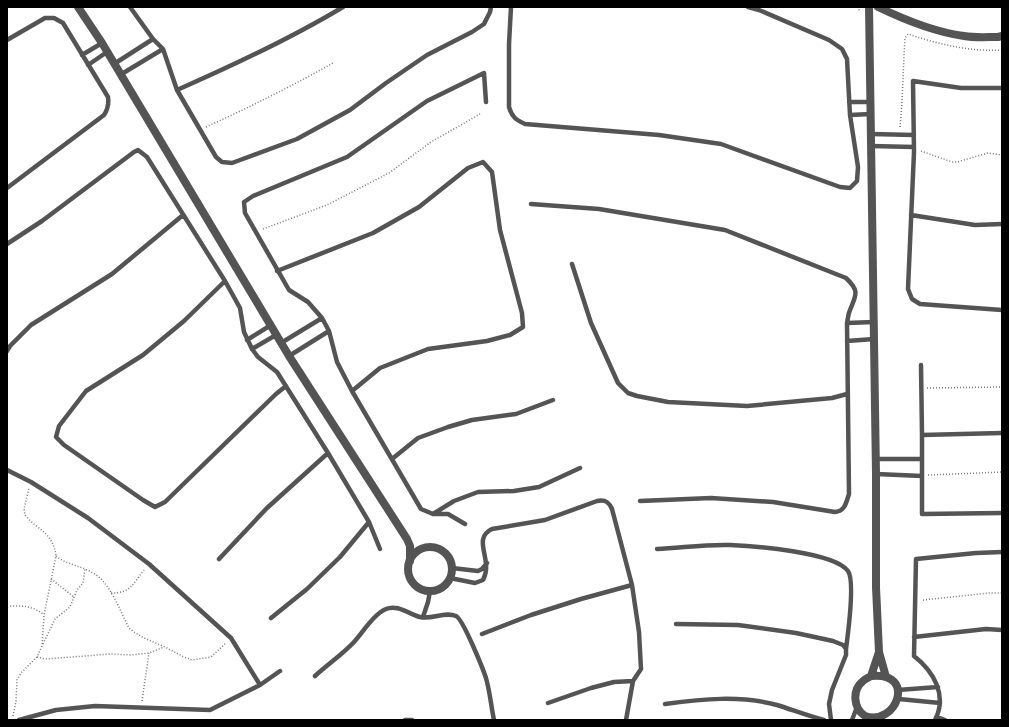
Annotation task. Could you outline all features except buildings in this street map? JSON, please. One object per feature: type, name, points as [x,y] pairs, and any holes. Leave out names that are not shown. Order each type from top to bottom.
[{"type":"street","points":[[78,7],[102,43],[276,335],[407,539],[410,546],[408,571],[412,581],[420,588],[430,591],[442,587],[447,583],[450,578],[452,568],[450,560],[446,554],[435,548],[420,546],[407,539]]},
{"type":"street","points":[[869,7],[876,459],[876,587],[879,652],[886,677]]},
{"type":"street","points":[[878,7],[902,18],[930,28],[964,36],[1001,37]]},
{"type":"street","points":[[410,561],[417,552],[427,548]]},
{"type":"street","points":[[871,676],[879,652]]},
{"type":"street","points":[[878,675],[886,677],[893,682],[898,690],[899,699],[897,707],[885,718],[878,720],[869,719],[864,716],[857,706],[855,697],[857,688],[862,681],[871,676],[878,675]]},
{"type":"lane","points":[[130,7],[153,39],[163,49],[177,90],[216,157],[222,162],[232,163],[297,139],[350,110],[427,55],[472,32],[484,24],[491,7]]},
{"type":"lane","points":[[177,90],[246,59],[313,25],[343,7]]},
{"type":"lane","points":[[511,7],[509,44],[509,107],[513,117],[518,121],[525,124],[659,135],[720,144],[840,187],[850,188],[857,181],[858,167],[850,115],[847,59],[842,49],[829,40],[759,10],[748,7]]},
{"type":"lane","points":[[7,40],[44,18],[54,18],[63,23],[108,97],[109,103],[108,110],[104,115],[7,188]]},
{"type":"lane","points":[[114,64],[153,39]]},
{"type":"lane","points":[[82,55],[102,43]]},
{"type":"lane","points":[[120,75],[163,49]]},
{"type":"lane","points":[[88,65],[107,52]]},
{"type":"lane","points":[[465,524],[448,514],[433,514],[421,509],[352,391],[337,362],[329,330],[322,318],[308,302],[289,290],[245,213],[244,202],[253,196],[347,158],[427,101],[484,73],[486,102]]},
{"type":"lane","points":[[1002,88],[961,88],[913,81],[914,149],[908,289],[912,299],[920,304],[1002,310]]},
{"type":"lane","points":[[849,102],[871,102]]},
{"type":"lane","points":[[850,115],[871,114]]},
{"type":"lane","points":[[871,134],[914,135]]},
{"type":"lane","points":[[871,146],[914,149]]},
{"type":"lane","points":[[7,244],[42,221],[134,152],[138,150],[143,152],[225,281],[240,308],[242,325],[252,349],[258,357],[277,372],[286,386],[328,453],[368,522],[380,550]]},
{"type":"lane","points":[[277,271],[373,233],[419,207],[468,168],[483,162],[492,172],[500,230],[522,312],[523,327],[510,335],[487,341],[428,349],[380,368],[352,391]]},
{"type":"lane","points":[[531,204],[599,209],[725,230],[846,278],[856,291],[856,300],[849,312],[847,324],[849,494],[845,507],[840,512],[773,502],[711,498],[640,501]]},
{"type":"lane","points":[[7,351],[10,346],[32,325],[112,274],[183,215]]},
{"type":"lane","points":[[911,215],[976,225],[1002,224]]},
{"type":"lane","points":[[572,264],[591,323],[618,383],[628,393],[668,402],[747,406],[832,398],[847,394]]},
{"type":"lane","points":[[225,281],[184,321],[143,354],[86,391],[59,426],[56,437],[70,449],[142,500],[155,507],[165,502],[286,386]]},
{"type":"lane","points":[[281,343],[322,318]]},
{"type":"lane","points":[[847,324],[874,322]]},
{"type":"lane","points":[[247,340],[271,326]]},
{"type":"lane","points":[[289,356],[329,330]]},
{"type":"lane","points":[[252,349],[276,335]]},
{"type":"lane","points":[[847,341],[874,339]]},
{"type":"lane","points":[[921,365],[922,514],[1002,513]]},
{"type":"lane","points":[[392,459],[418,438],[472,420],[516,414],[552,400]]},
{"type":"lane","points":[[922,435],[1002,433]]},
{"type":"lane","points":[[219,559],[267,508],[328,453]]},
{"type":"lane","points":[[876,459],[922,459]]},
{"type":"lane","points":[[433,514],[454,501],[478,492],[514,491],[540,487],[580,468]]},
{"type":"lane","points":[[7,470],[31,482],[88,518],[149,564],[231,638],[260,686]]},
{"type":"lane","points":[[876,474],[922,476]]},
{"type":"lane","points":[[450,578],[471,583],[480,582],[483,580],[487,563],[482,539],[484,534],[488,531],[545,520],[601,500],[610,504],[632,585],[639,632],[641,669],[633,681],[626,720]]},
{"type":"lane","points":[[271,618],[307,589],[340,557],[368,522]]},
{"type":"lane","points":[[657,549],[729,545],[806,553],[836,562],[847,570],[851,578],[849,628],[844,661],[832,690],[829,704],[831,720]]},
{"type":"lane","points":[[945,720],[936,718],[940,703],[938,687],[925,664],[914,656],[916,559],[1002,552]]},
{"type":"lane","points":[[452,568],[478,571],[487,563]]},
{"type":"lane","points":[[482,634],[546,610],[632,585]]},
{"type":"lane","points":[[423,617],[430,591]]},
{"type":"lane","points":[[315,676],[353,643],[378,614],[386,609],[393,607],[401,609],[412,615],[423,617],[449,614],[457,616],[460,620],[486,678],[494,720]]},
{"type":"lane","points":[[676,624],[738,625],[796,633],[833,641],[843,645],[846,649]]},
{"type":"lane","points":[[914,637],[986,629],[1002,630]]},
{"type":"lane","points":[[19,720],[56,710],[95,706],[210,710],[260,686],[280,672]]},
{"type":"lane","points":[[548,703],[591,688],[614,682],[633,681]]},
{"type":"lane","points":[[898,690],[938,687]]},
{"type":"lane","points":[[664,704],[700,700],[734,699],[776,705],[824,720]]},
{"type":"lane","points":[[899,699],[940,703]]},
{"type":"lane","points":[[852,720],[857,706]]},
{"type":"lane","points":[[405,720],[412,720]]},
{"type":"path","points":[[899,135],[904,92],[903,57],[906,36],[908,34],[930,42],[959,48],[1002,50]]},
{"type":"path","points":[[199,130],[284,90],[333,63]]},
{"type":"path","points":[[256,232],[327,205],[389,173],[430,142],[480,114]]},
{"type":"path","points":[[914,149],[924,151],[952,162],[957,162],[988,153],[1002,155]]},
{"type":"path","points":[[922,388],[1002,387]]},
{"type":"path","points":[[922,476],[1002,472]]},
{"type":"path","points":[[31,482],[24,509],[25,515],[48,535],[55,549],[56,556],[44,615],[42,646]]},
{"type":"path","points":[[56,556],[61,560],[93,572],[104,581],[129,628],[144,638],[184,657],[192,660],[211,657],[231,638]]},
{"type":"path","points":[[111,593],[122,593],[128,590],[149,564]]},
{"type":"path","points":[[12,720],[16,701],[17,680],[20,673],[37,657],[55,620],[70,607],[77,590],[82,583],[85,569]]},
{"type":"path","points":[[51,579],[74,597]]},
{"type":"path","points":[[915,601],[1002,593]]},
{"type":"path","points":[[7,606],[28,606],[35,608],[44,615]]},
{"type":"path","points":[[37,657],[45,659],[111,654],[130,655],[149,653],[165,647]]},
{"type":"path","points":[[141,708],[149,653]]}]
